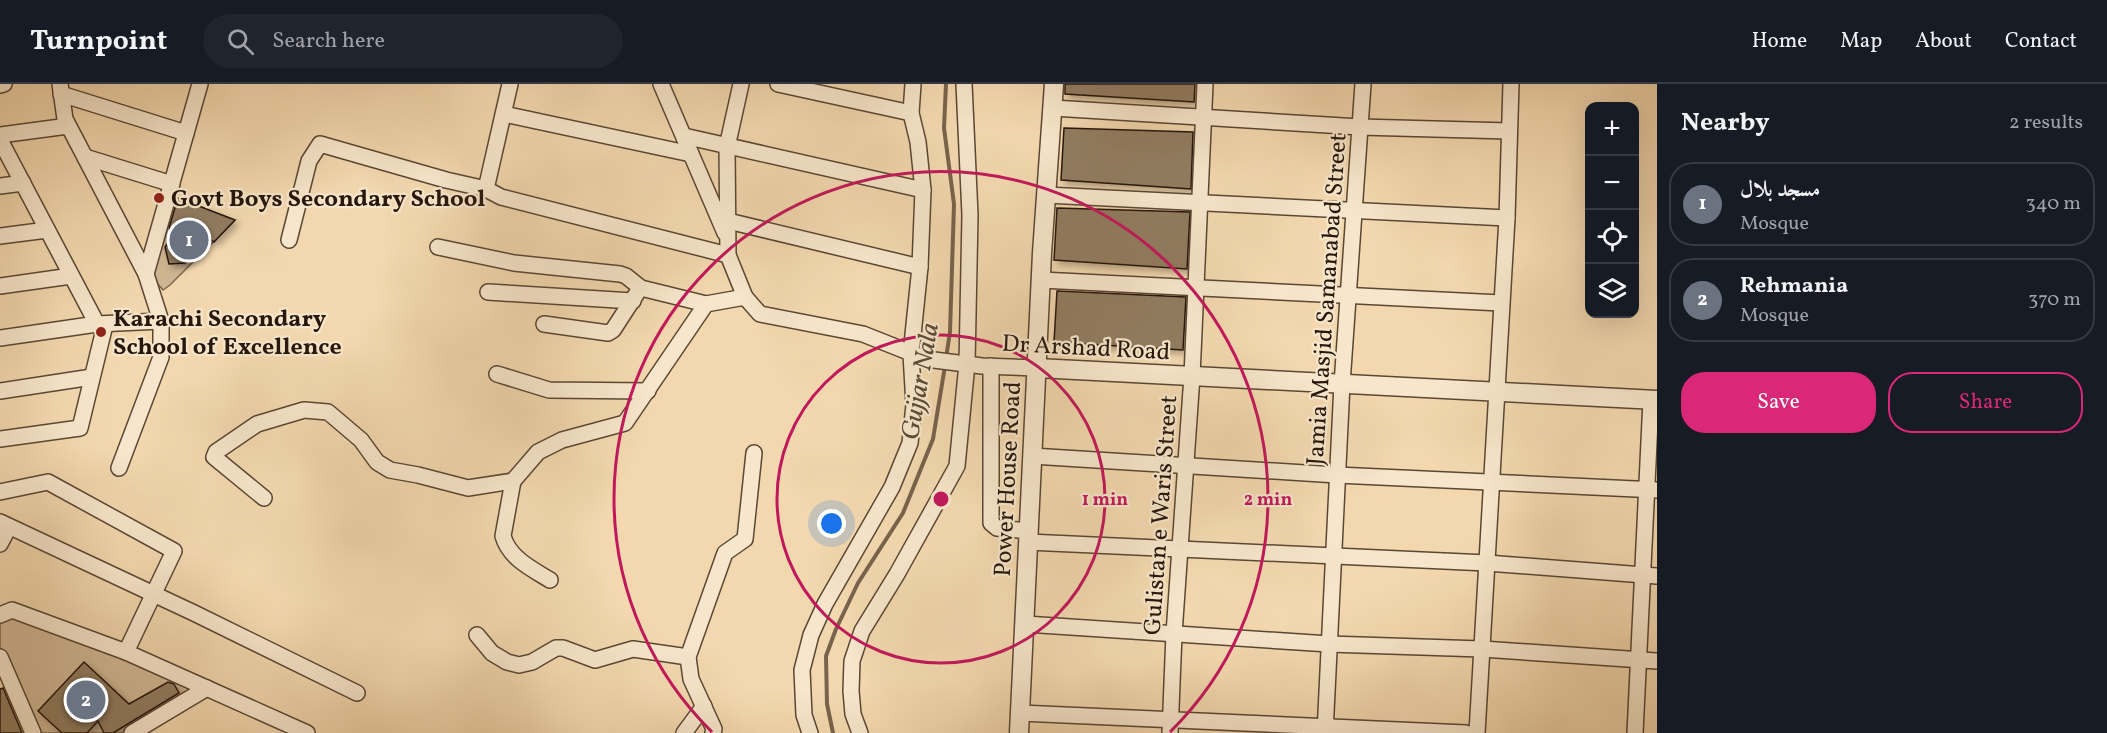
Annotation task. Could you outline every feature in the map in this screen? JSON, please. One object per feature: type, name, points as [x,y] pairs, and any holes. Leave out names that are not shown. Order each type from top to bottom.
[{"type":"street","points":[[486,189],[510,84]]},
{"type":"street","points":[[661,84],[728,248]]},
{"type":"street","name":"Dr Arshad Road","points":[[741,84],[727,147],[728,248],[745,297],[760,314],[863,334],[926,359],[992,366],[1654,400]]},
{"type":"street","points":[[778,84],[911,113]]},
{"type":"street","points":[[810,733],[804,715],[802,670],[809,644],[825,604],[892,488],[910,444],[913,413],[911,354],[920,267],[923,190],[918,142],[911,113],[913,84]]},
{"type":"street","points":[[860,733],[853,714],[852,661],[862,631],[897,574],[957,466],[970,215],[964,84]]},
{"type":"street","name":"Power House Road","points":[[1019,733],[1036,368],[1054,84]]},
{"type":"street","name":"Gulistan e Waris Street","points":[[1171,727],[1174,634],[1196,288],[1205,84]]},
{"type":"street","name":"Jamia Masjid Samanabad Street","points":[[1325,730],[1342,384],[1363,84]]},
{"type":"street","points":[[1477,733],[1497,392],[1511,84]]},
{"type":"street","points":[[146,274],[186,134],[197,85]]},
{"type":"street","points":[[119,468],[161,357],[161,321],[146,274],[68,126],[60,89],[186,134]]},
{"type":"street","points":[[1053,108],[1360,127],[1509,131]]},
{"type":"street","points":[[504,114],[691,154]]},
{"type":"street","points":[[0,439],[80,428],[92,377],[101,325],[70,276],[0,137],[68,126]]},
{"type":"street","points":[[684,136],[923,190]]},
{"type":"street","points":[[289,240],[309,161],[320,144],[486,189],[501,197],[728,248]]},
{"type":"street","points":[[85,158],[172,184]]},
{"type":"street","points":[[0,186],[23,183]]},
{"type":"street","points":[[1046,195],[1506,218]]},
{"type":"street","points":[[728,221],[920,267]]},
{"type":"street","points":[[0,236],[47,230]]},
{"type":"street","points":[[438,247],[514,263],[620,274],[626,276],[637,295]]},
{"type":"street","points":[[0,286],[70,276]]},
{"type":"street","points":[[1041,280],[1501,303]]},
{"type":"street","points":[[488,292],[637,295],[706,304],[745,297]]},
{"type":"street","points":[[544,324],[608,333],[613,330],[637,295]]},
{"type":"street","points":[[550,580],[530,568],[505,544],[503,537],[513,481],[538,452],[562,440],[625,423],[706,304]]},
{"type":"street","points":[[0,338],[101,325],[161,321]]},
{"type":"street","points":[[992,366],[991,523],[997,528],[1029,536],[1181,549],[1487,563],[1650,576]]},
{"type":"street","points":[[497,374],[549,390],[648,391]]},
{"type":"street","points":[[0,391],[92,377]]},
{"type":"street","points":[[1635,733],[1638,660],[1650,576],[1654,400]]},
{"type":"street","points":[[264,498],[214,457],[216,452],[257,423],[304,410],[327,412],[361,440],[377,462],[390,470],[468,488],[513,481]]},
{"type":"street","points":[[713,733],[714,729],[691,679],[688,657],[725,553],[745,539],[754,453]]},
{"type":"street","points":[[1032,456],[1337,475],[1652,490]]},
{"type":"street","points":[[0,492],[48,482],[174,551],[126,652]]},
{"type":"street","points":[[0,544],[4,525],[154,594],[357,693]]},
{"type":"street","points":[[0,615],[12,610],[126,652],[207,688],[294,731]]},
{"type":"street","points":[[1024,624],[1329,644],[1482,649],[1657,661]]},
{"type":"street","points":[[477,635],[492,653],[507,662],[519,665],[532,662],[556,648],[563,648],[595,660],[633,649],[688,657]]},
{"type":"street","points":[[0,657],[33,733]]},
{"type":"street","points":[[132,733],[207,688]]},
{"type":"street","points":[[684,733],[704,706]]},
{"type":"street","points":[[1020,713],[1171,727],[1466,733]]},
{"type":"shaded area","points":[[172,196],[235,220],[163,290],[157,283],[152,270]]},
{"type":"shaded area","points":[[12,610],[207,688],[132,733],[33,733],[0,657],[0,615]]},
{"type":"building","points":[[1065,84],[1195,84],[1194,102],[1065,94]]},
{"type":"building","points":[[1064,128],[1193,132],[1191,189],[1061,180]]},
{"type":"building","points":[[178,198],[235,220],[214,242],[210,239],[185,263],[169,264],[165,247],[176,233],[169,228]]},
{"type":"building","points":[[1057,208],[1190,212],[1187,269],[1054,260]]},
{"type":"building","points":[[1057,291],[1186,297],[1183,350],[1054,342]]},
{"type":"building","points":[[84,662],[129,704],[168,682],[174,684],[179,693],[113,733],[104,733],[98,721],[87,733],[62,733],[38,711]]},
{"type":"building","points":[[3,688],[22,733],[0,733],[0,689]]},
{"type":"waterway","name":"Gujjar Nala","points":[[946,84],[944,128],[954,204],[950,332],[946,358]]},
{"type":"waterway","name":"Gujjar Nala","points":[[833,733],[827,704],[826,656],[858,583],[903,513],[933,439],[945,366]]},
{"type":"place","name":"Govt Boys Secondary School","points":[[159,198]]},
{"type":"place","name":"مسجد بلال","points":[[189,240]]},
{"type":"place","name":"Karachi Secondary School of Excellence","points":[[101,332]]},
{"type":"place","name":"Rehmania","points":[[86,700]]}]
